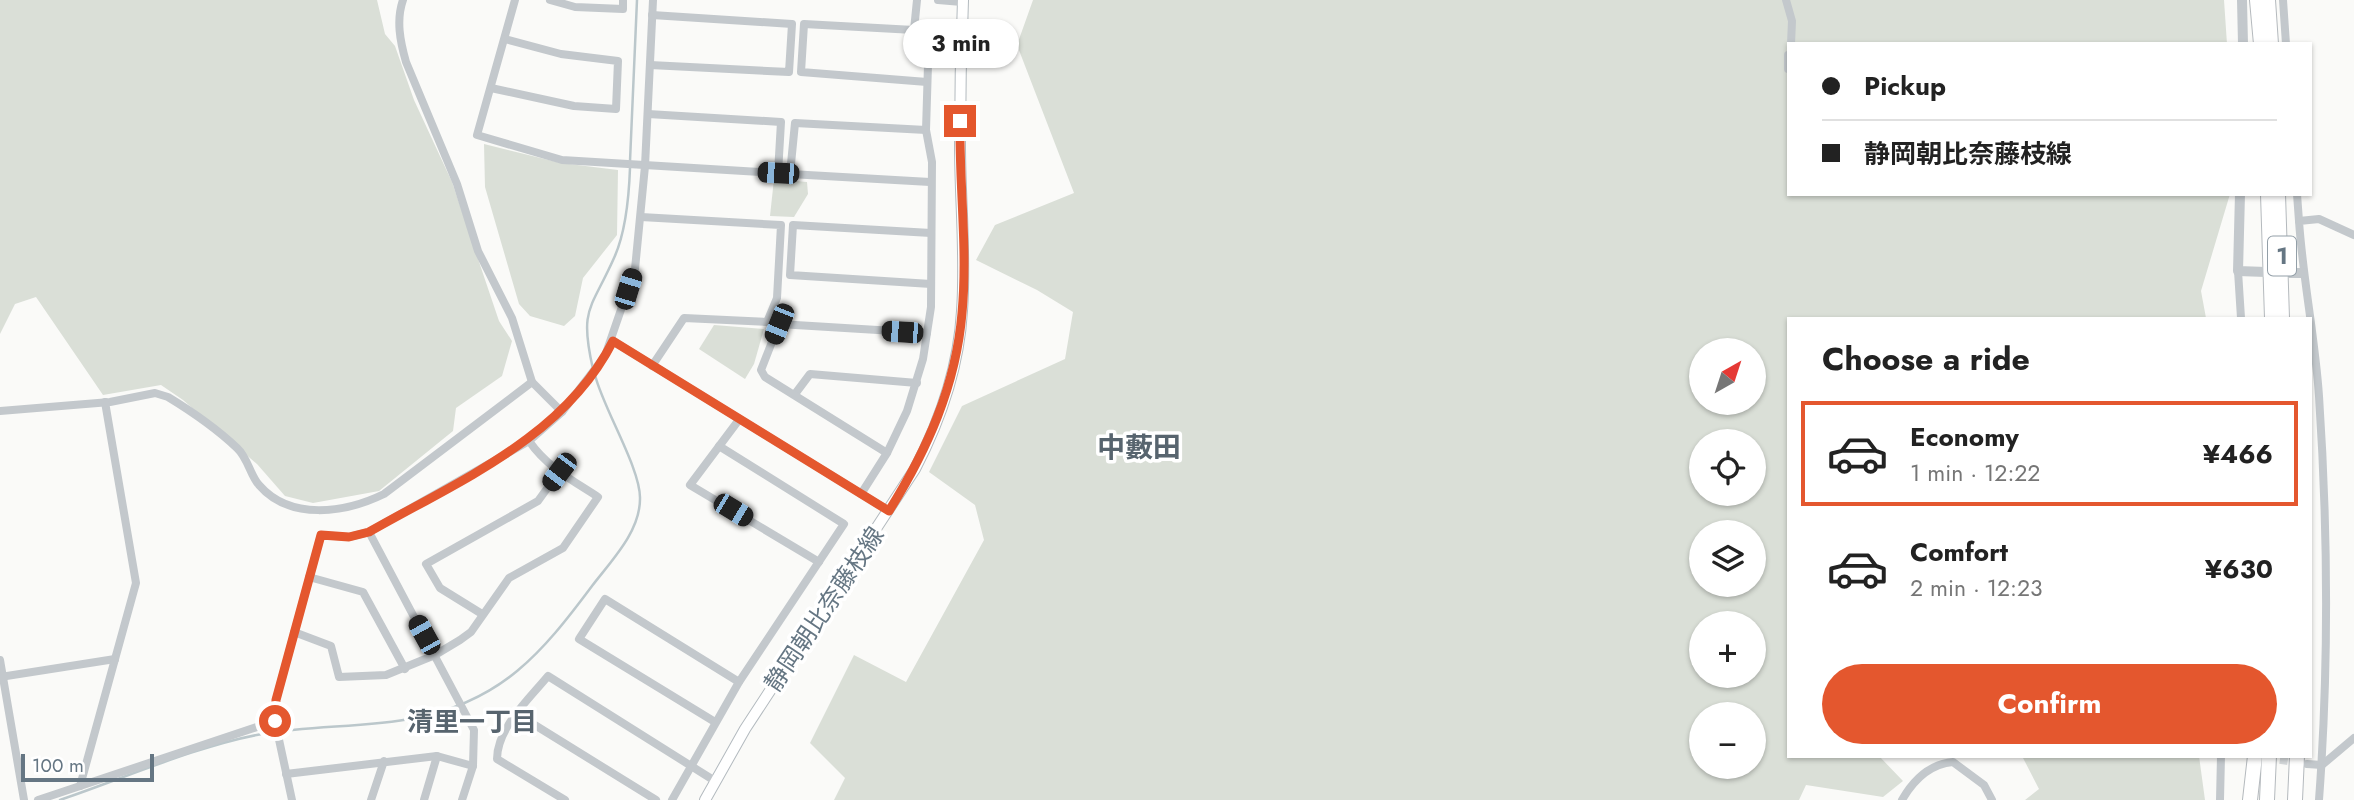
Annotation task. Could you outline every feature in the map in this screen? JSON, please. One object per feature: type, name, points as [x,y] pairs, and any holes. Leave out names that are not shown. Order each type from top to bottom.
[{"type":"highway","points":[[2257,0],[2261,42]]},
{"type":"highway","points":[[2268,0],[2271,42]]},
{"type":"highway","points":[[2268,196],[2272,317]]},
{"type":"highway","name":"1","points":[[2278,196],[2282,317]]},
{"type":"highway","points":[[2250,800],[2255,758]]},
{"type":"highway","points":[[2267,800],[2269,758]]},
{"type":"highway","points":[[2277,800],[2278,758]]},
{"type":"highway","points":[[2295,800],[2302,760]]},
{"type":"main road","name":"静岡朝比奈藤枝線","points":[[705,800],[745,729],[889,511],[926,449],[952,372],[960,336],[964,279],[960,145],[962,1]]},
{"type":"street","points":[[403,0],[399,11],[400,32],[406,62],[457,184],[478,251],[512,318],[531,382],[562,412]]},
{"type":"street","points":[[515,0],[477,135],[562,160],[778,173],[781,122],[648,114]]},
{"type":"street","points":[[550,0],[575,7],[623,9],[623,0]]},
{"type":"street","points":[[292,800],[275,721],[276,700],[321,535],[349,537],[369,532],[529,440],[562,412],[605,356],[613,341],[635,269],[645,166],[653,0]]},
{"type":"street","points":[[861,495],[887,453],[917,383],[927,333],[931,284],[932,162],[926,130],[928,65],[914,30],[917,0]]},
{"type":"street","points":[[938,0],[962,1]]},
{"type":"street","points":[[1786,0],[1792,21],[1791,42]]},
{"type":"street","points":[[2242,0],[2243,42]]},
{"type":"street","points":[[2283,0],[2286,42]]},
{"type":"street","points":[[650,65],[789,72],[792,24],[652,15]]},
{"type":"street","points":[[914,30],[804,24],[801,72],[927,82]]},
{"type":"street","points":[[491,88],[574,106],[616,109],[618,61],[561,54],[505,39]]},
{"type":"street","points":[[926,130],[794,123],[790,174],[930,182]]},
{"type":"street","points":[[2240,196],[2238,271],[2241,317]]},
{"type":"street","points":[[2297,196],[2303,273],[2310,317]]},
{"type":"street","points":[[641,216],[781,225],[777,298],[767,322],[684,318],[652,366]]},
{"type":"street","points":[[2299,221],[2319,219],[2354,235]]},
{"type":"street","points":[[931,233],[793,225],[790,275],[931,284]]},
{"type":"street","points":[[2238,271],[2266,272]]},
{"type":"street","points":[[2289,273],[2303,273]]},
{"type":"street","points":[[887,453],[765,377],[761,369],[779,324],[927,333]]},
{"type":"street","points":[[2312,332],[2325,502],[2328,595],[2319,800]]},
{"type":"street","points":[[613,341],[738,421],[889,511]]},
{"type":"street","points":[[795,394],[810,374],[917,383]]},
{"type":"street","points":[[0,411],[105,402],[156,393],[168,397],[239,450],[257,483],[268,495],[282,505],[309,511],[367,503],[384,494],[531,382]]},
{"type":"street","points":[[80,786],[136,583],[105,402]]},
{"type":"street","points":[[738,421],[690,485],[819,562]]},
{"type":"street","points":[[294,632],[331,646],[339,677],[386,675],[405,669],[435,655],[471,632],[509,578],[564,548],[598,497],[539,456],[529,440]]},
{"type":"street","points":[[672,800],[739,682],[844,524],[719,446]]},
{"type":"street","points":[[482,614],[440,588],[426,564],[538,500],[559,472]]},
{"type":"street","points":[[369,532],[474,730],[473,766],[462,800]]},
{"type":"street","points":[[310,577],[363,592],[405,669]]},
{"type":"street","points":[[715,722],[579,639],[605,599],[739,682]]},
{"type":"street","points":[[1,677],[115,659]]},
{"type":"street","points":[[0,660],[24,800]]},
{"type":"street","points":[[565,800],[497,759],[497,751],[508,726],[548,676],[715,781]]},
{"type":"street","points":[[517,714],[656,800]]},
{"type":"street","points":[[37,800],[275,721]]},
{"type":"street","points":[[2322,765],[2354,738]]},
{"type":"street","points":[[286,774],[438,756],[473,766]]},
{"type":"street","points":[[424,800],[438,756]]},
{"type":"street","points":[[2220,800],[2221,758]]},
{"type":"street","points":[[2302,760],[2322,765]]},
{"type":"street","points":[[371,800],[383,761]]},
{"type":"street","points":[[1902,800],[1921,776],[1937,764],[1953,762],[1984,785],[1993,800]]},
{"type":"shaded area","points":[[0,0],[377,0],[385,34],[395,46],[414,100],[452,182],[499,321],[512,341],[502,376],[456,408],[453,431],[379,491],[313,503],[285,496],[257,464],[183,400],[161,385],[103,395],[36,297],[15,304],[0,334]]},
{"type":"shaded area","points":[[1033,0],[2224,0],[2227,42],[1787,42],[1787,196],[2229,196],[2201,291],[2206,317],[1787,317],[1787,758],[1881,758],[1903,781],[1883,797],[1806,785],[1799,800],[834,800],[845,778],[810,743],[854,655],[906,682],[984,540],[975,505],[929,472],[962,406],[1065,359],[1073,312],[1037,290],[976,260],[995,225],[1074,193],[1017,45]]},
{"type":"shaded area","points":[[484,144],[561,163],[618,170],[617,235],[583,278],[575,316],[564,326],[530,316],[519,304],[485,187]]},
{"type":"shaded area","points":[[774,179],[807,182],[808,194],[794,217],[770,216]]},
{"type":"shaded area","points":[[714,325],[764,329],[754,364],[745,379],[699,349]]},
{"type":"shaded area","points":[[2023,758],[2199,758],[2205,800],[2025,800],[2039,789]]},
{"type":"waterway","points":[[630,161],[637,0]]},
{"type":"waterway","points":[[593,369],[587,321],[621,237],[628,202],[630,168]]},
{"type":"waterway","points":[[60,800],[187,754],[238,739],[281,731],[396,721],[446,710],[472,700],[517,671],[537,653],[616,556],[630,534],[639,511],[639,486],[635,472],[595,375]]},
{"type":"tunnel","points":[[2268,758],[2300,763]]},
{"type":"district","name":"中藪田","points":[[1139,447]]},
{"type":"district","name":"清里一丁目","points":[[472,722]]},
{"type":"route","points":[[275,721],[276,700],[321,535],[349,537],[369,532],[529,440],[562,412],[576,396],[613,341],[738,421],[889,511],[926,449],[952,372],[960,336],[964,279],[960,121]]}]
